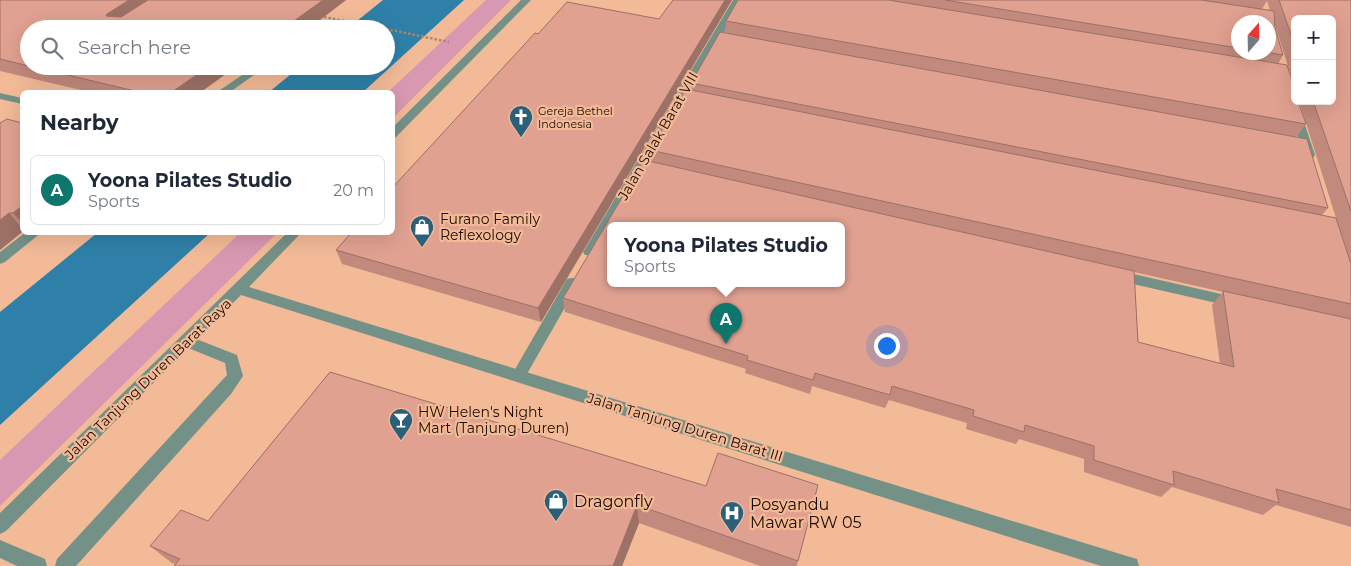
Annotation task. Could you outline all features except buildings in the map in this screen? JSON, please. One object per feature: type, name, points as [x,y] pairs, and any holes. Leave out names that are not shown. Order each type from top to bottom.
[{"type":"street","points":[[395,132],[526,0]]},
{"type":"street","name":"Jalan Salak Barat VIII","points":[[611,222],[645,169],[721,38],[738,0]]},
{"type":"street","points":[[227,90],[247,75]]},
{"type":"street","points":[[0,96],[20,101]]},
{"type":"street","points":[[1293,105],[1301,145],[1311,164]]},
{"type":"street","name":"Jalan Salak Barat VIII","points":[[519,376],[582,266],[607,228]]},
{"type":"street","points":[[0,259],[32,235]]},
{"type":"street","name":"Jalan Tanjung Duren Barat Raya","points":[[0,525],[293,235]]},
{"type":"street","points":[[1107,273],[1244,304]]},
{"type":"street","name":"Jalan Tanjung Duren Barat III","points":[[239,289],[1130,566]]},
{"type":"street","points":[[64,566],[236,376],[232,359],[186,341]]},
{"type":"street","points":[[0,549],[38,566]]},
{"type":"path","points":[[324,17],[339,20]]},
{"type":"path","points":[[395,31],[453,43]]},
{"type":"shaded area","points":[[486,0],[511,0],[395,116],[395,90],[390,90]]},
{"type":"shaded area","points":[[238,235],[275,235],[0,506],[0,460]]},
{"type":"water","points":[[383,0],[464,0],[395,63],[395,20],[358,20]]},
{"type":"water","points":[[290,75],[382,75],[365,90],[271,90]]},
{"type":"water","points":[[95,235],[208,235],[0,425],[0,312]]},
{"type":"place","name":"Gereja Bethel Indonesia","points":[[521,138]]},
{"type":"place","name":"Furano Family Reflexology","points":[[422,248]]},
{"type":"place","name":"Yoona Pilates Studio","points":[[726,344]]},
{"type":"place","name":"HW Helen's Night Mart (Tanjung Duren)","points":[[401,441]]},
{"type":"place","name":"Dragonfly","points":[[556,522]]},
{"type":"place","name":"Posyandu Mawar RW 05","points":[[732,534]]}]
